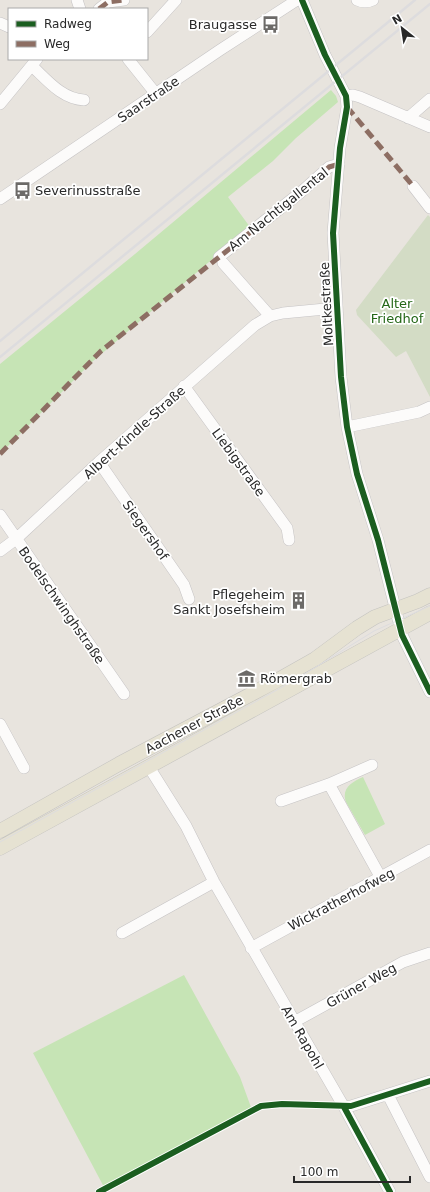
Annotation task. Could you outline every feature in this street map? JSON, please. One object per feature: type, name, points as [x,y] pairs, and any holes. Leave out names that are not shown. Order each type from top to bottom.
[{"type":"main road","name":"Aachener Straße","points":[[0,831],[132,757],[315,659],[357,628],[376,617],[430,595]]},
{"type":"main road","name":"Aachener Straße","points":[[0,848],[400,628],[430,613]]},
{"type":"main road","points":[[149,767],[148,758],[158,744]]},
{"type":"main road","points":[[132,757],[143,761],[149,767]]},
{"type":"street","points":[[100,8],[108,2],[124,0]]},
{"type":"street","points":[[148,31],[176,0]]},
{"type":"street","name":"Saarstraße","points":[[0,199],[220,50],[297,0]]},
{"type":"street","points":[[302,0],[325,55],[346,96],[352,95],[360,97],[430,127]]},
{"type":"street","points":[[357,0],[363,3],[373,0]]},
{"type":"street","points":[[129,60],[156,94]]},
{"type":"street","points":[[0,104],[35,63],[58,90],[73,99],[84,100]]},
{"type":"street","name":"Moltkestraße","points":[[346,96],[333,234],[336,308],[341,376],[347,426],[357,474],[378,540],[402,635],[430,692]]},
{"type":"street","points":[[408,118],[430,98]]},
{"type":"street","name":"Am Nachtigallental","points":[[270,316],[221,260],[329,167],[339,164]]},
{"type":"street","points":[[413,186],[430,208]]},
{"type":"street","name":"Albert-Kindle-Straße","points":[[0,550],[16,539],[99,462],[254,325],[270,316],[283,313],[336,308]]},
{"type":"street","name":"Liebigstraße","points":[[184,386],[287,528],[289,540]]},
{"type":"street","points":[[347,426],[419,412],[430,407]]},
{"type":"street","name":"Siegershof","points":[[99,462],[184,585],[189,599]]},
{"type":"street","name":"Bodelschwinghstraße","points":[[0,515],[124,694]]},
{"type":"street","points":[[0,724],[24,768]]},
{"type":"street","points":[[281,801],[329,784],[372,765]]},
{"type":"street","name":"Am Rapohl","points":[[149,767],[186,826],[214,882],[344,1107],[390,1192]]},
{"type":"street","points":[[329,784],[381,878]]},
{"type":"street","name":"Wickratherhofweg","points":[[251,948],[430,850]]},
{"type":"street","points":[[122,933],[214,882]]},
{"type":"street","name":"Grüner Weg","points":[[294,1022],[403,962],[430,953]]},
{"type":"street","points":[[344,1107],[388,1095],[430,1080]]},
{"type":"street","points":[[388,1095],[430,1176]]},
{"type":"green space","points":[[331,90],[336,96],[338,102],[296,138],[273,161],[228,197],[250,227],[92,362],[0,454],[0,364],[135,254]]},
{"type":"green space","name":"Alter Friedhof","points":[[428,215],[430,217],[430,397],[406,351],[396,357],[357,315],[356,310]]},
{"type":"green space","points":[[363,777],[385,824],[365,835],[346,802],[345,797],[348,786]]},
{"type":"green space","points":[[184,975],[240,1077],[252,1110],[105,1189],[33,1053]]},
{"type":"tram line","points":[[0,842],[295,680],[374,631],[430,606]]},
{"type":"railway","points":[[0,341],[415,0]]},
{"type":"railway","points":[[0,357],[430,4]]},
{"type":"marked path","points":[[100,8],[108,2],[124,0]]},
{"type":"marked path","points":[[347,107],[413,186]]},
{"type":"marked path","points":[[0,454],[101,351],[301,192],[329,167],[339,164]]},
{"type":"cycle path","points":[[302,0],[325,55],[346,96],[347,107],[340,148],[333,233],[341,377],[347,427],[357,474],[378,540],[402,635],[430,692]]},
{"type":"cycle path","points":[[99,1192],[261,1106],[282,1104],[351,1106],[430,1081]]},
{"type":"cycle path","points":[[344,1107],[390,1192]]},
{"type":"place","name":"Braugasse","points":[[270,24]]},
{"type":"place","name":"Severinusstraße","points":[[22,190]]},
{"type":"place","name":"Pflegeheim Sankt Josefsheim","points":[[298,601]]},
{"type":"place","name":"Römergrab","points":[[247,678]]}]
